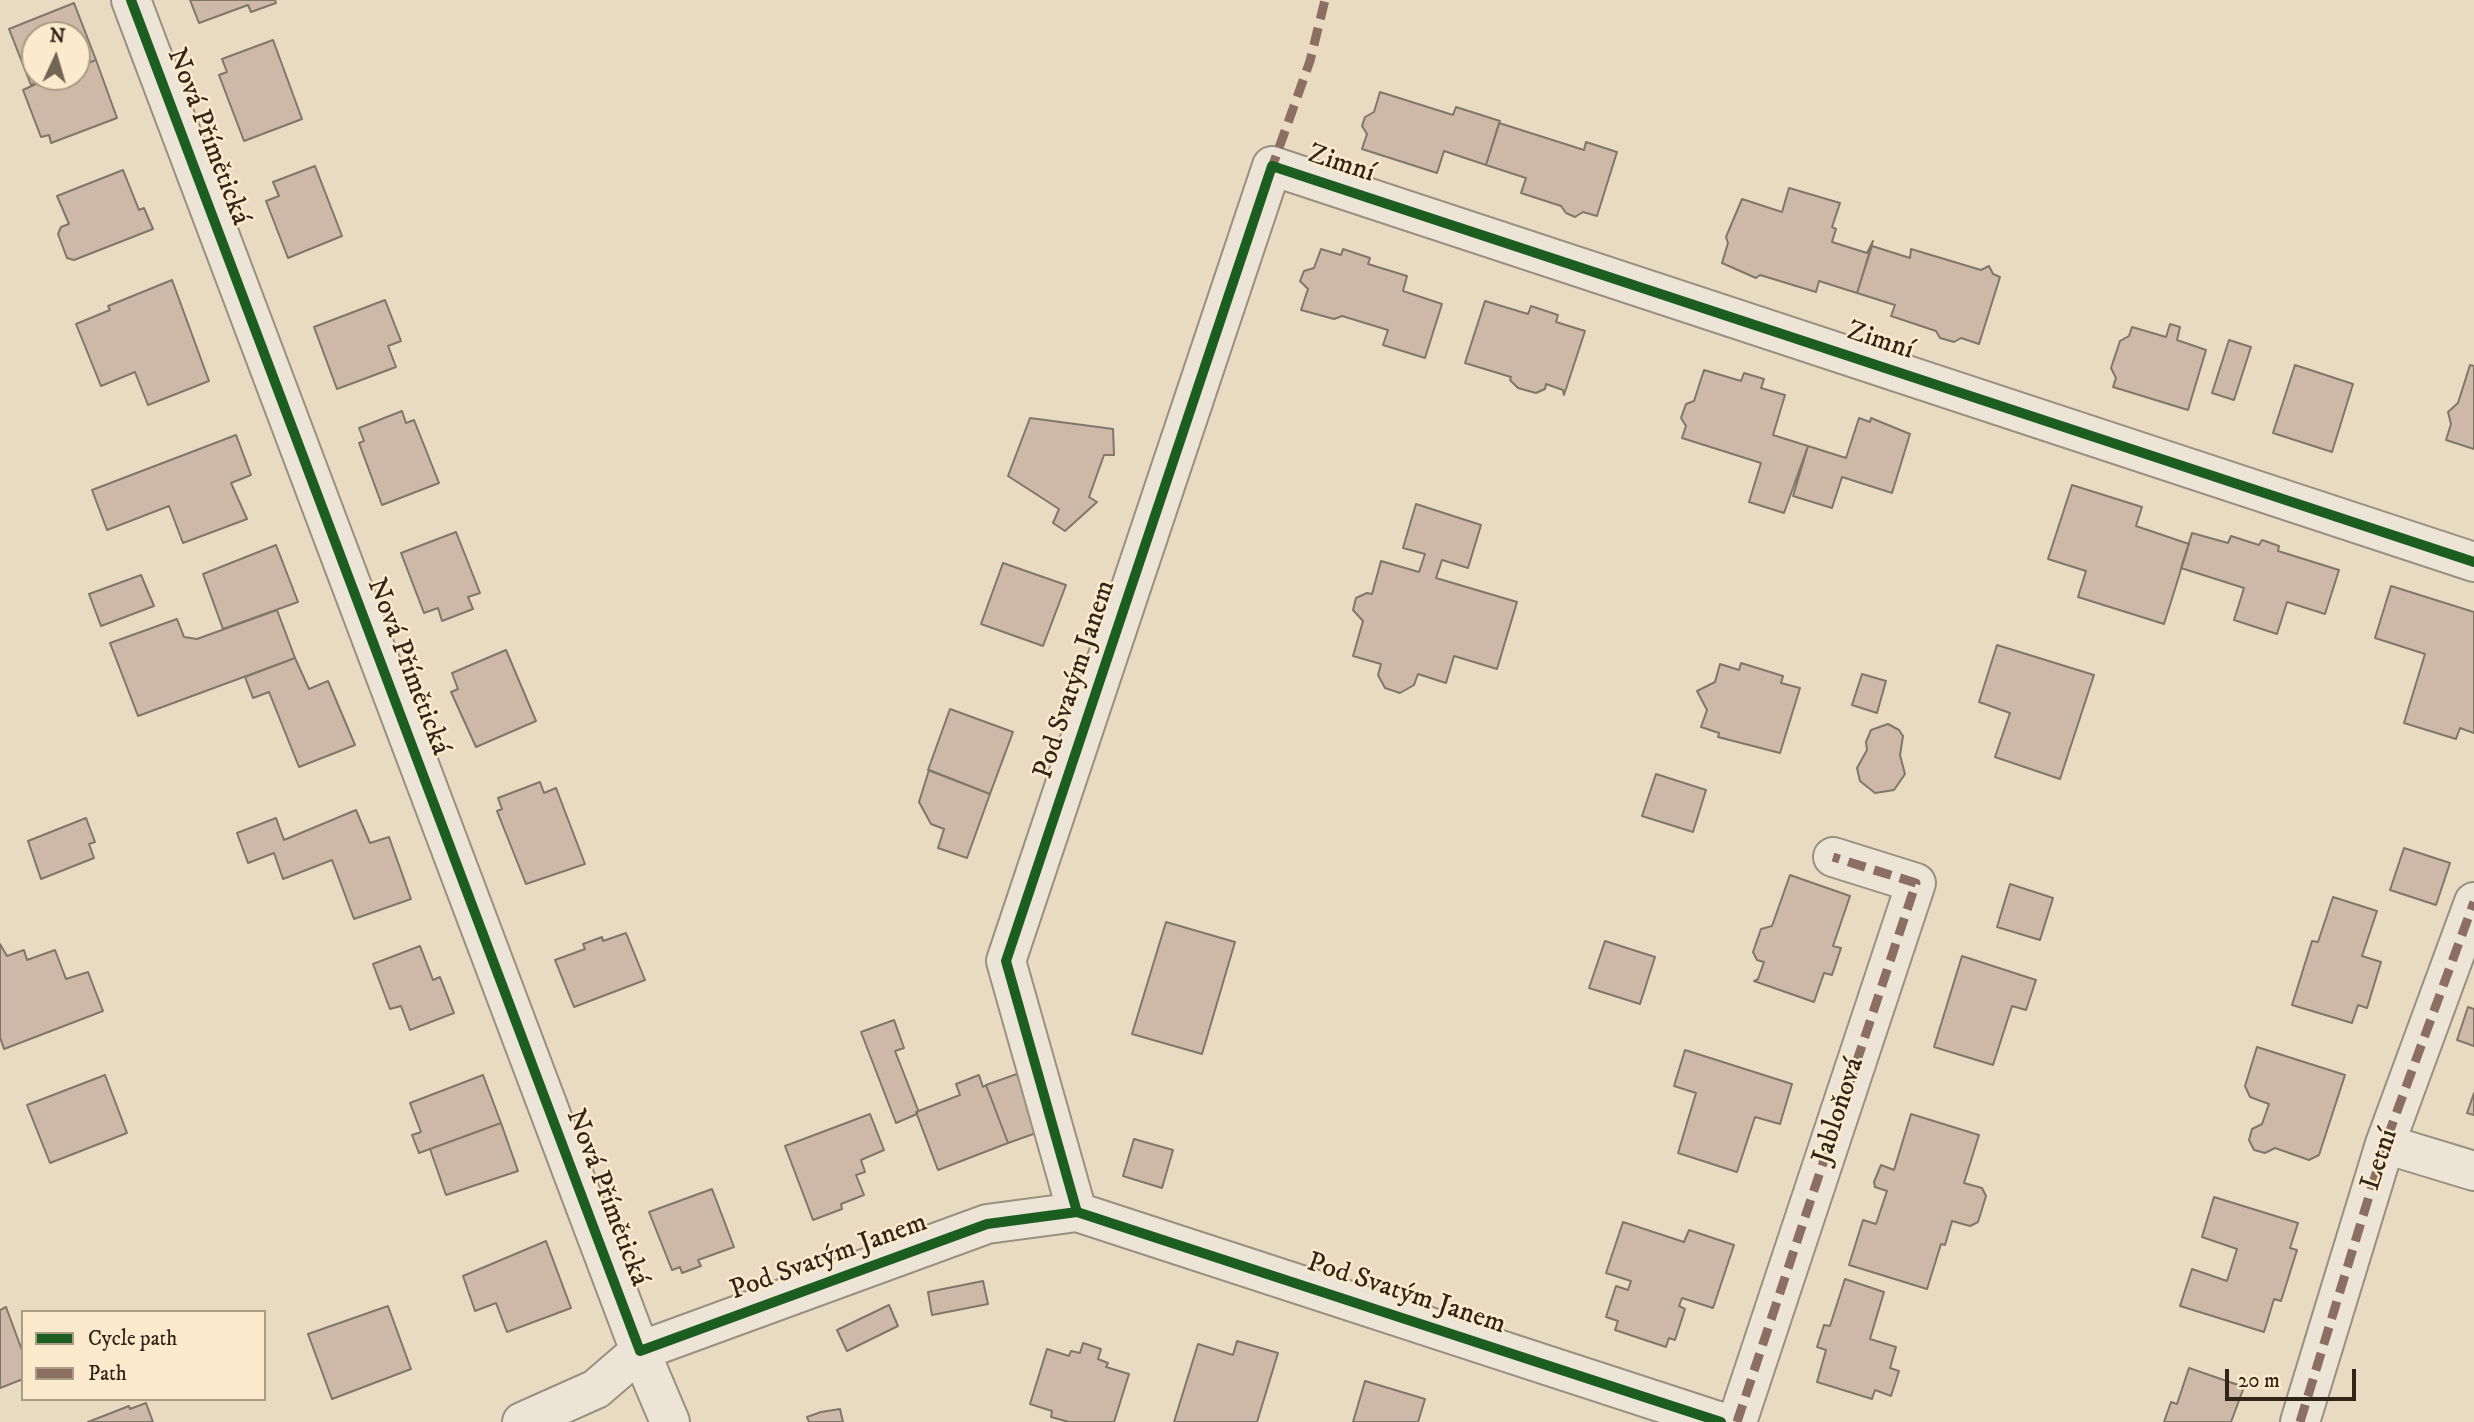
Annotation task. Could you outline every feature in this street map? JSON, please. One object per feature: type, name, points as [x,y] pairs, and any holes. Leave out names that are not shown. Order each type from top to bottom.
[{"type":"street","name":"Nová Přímětická","points":[[131,0],[640,1351],[670,1422]]},
{"type":"street","name":"Pod Svatým Janem","points":[[1077,1212],[1006,961],[1272,166]]},
{"type":"street","name":"Zimní","points":[[1272,166],[2474,562]]},
{"type":"street","name":"Jabloňová","points":[[1737,1422],[1916,883],[1833,857]]},
{"type":"street","name":"Letní","points":[[2300,1422],[2385,1144],[2474,902]]},
{"type":"street","points":[[2385,1144],[2474,1171]]},
{"type":"street","name":"Pod Svatým Janem","points":[[523,1422],[596,1389],[640,1351],[987,1224],[1077,1212],[1721,1422]]},
{"type":"building","points":[[190,0],[275,0],[276,3],[251,12],[248,5],[199,23]]},
{"type":"building","points":[[74,3],[81,21],[29,21]]},
{"type":"building","points":[[21,24],[21,60],[9,29]]},
{"type":"building","points":[[273,40],[302,119],[244,141],[219,75],[227,72],[222,59]]},
{"type":"building","points":[[91,47],[96,60],[91,62]]},
{"type":"building","points":[[96,60],[117,118],[51,143],[49,135],[41,137],[23,91],[91,91],[91,62]]},
{"type":"building","points":[[1380,92],[1453,115],[1456,107],[1500,121],[1486,165],[1444,151],[1437,173],[1362,149],[1367,134],[1362,126],[1365,117],[1374,112]]},
{"type":"building","points":[[1499,123],[1584,150],[1586,142],[1617,152],[1597,216],[1583,212],[1575,217],[1566,213],[1561,206],[1521,193],[1526,178],[1486,165]]},
{"type":"building","points":[[315,166],[342,236],[288,258],[266,201],[279,196],[273,182]]},
{"type":"building","points":[[123,170],[139,210],[144,208],[153,229],[74,260],[67,258],[58,234],[61,227],[69,224],[57,196]]},
{"type":"building","points":[[1789,188],[1840,203],[1832,227],[1836,229],[1832,242],[1867,253],[1873,241],[1857,293],[1819,281],[1816,292],[1760,275],[1756,278],[1722,263],[1728,243],[1726,237],[1742,199],[1782,212]]},
{"type":"building","points":[[1872,246],[1910,258],[1911,249],[1981,270],[1989,266],[1993,274],[2000,277],[1979,344],[1961,338],[1954,342],[1940,338],[1936,331],[1891,316],[1895,305],[1857,293]]},
{"type":"building","points":[[1321,249],[1341,255],[1343,249],[1370,258],[1368,264],[1407,276],[1403,291],[1442,304],[1425,358],[1383,345],[1388,330],[1342,316],[1334,319],[1301,310],[1308,289],[1300,281],[1304,271],[1314,268]]},
{"type":"building","points":[[172,280],[209,381],[148,405],[135,372],[101,386],[76,324],[110,310],[108,306]]},
{"type":"building","points":[[385,300],[401,341],[388,346],[396,367],[337,389],[314,327]]},
{"type":"building","points":[[1485,301],[1528,314],[1531,306],[1558,315],[1556,322],[1585,331],[1564,395],[1563,390],[1546,384],[1545,389],[1536,393],[1518,388],[1510,380],[1511,377],[1465,363]]},
{"type":"building","points":[[2170,324],[2180,327],[2177,340],[2206,350],[2188,410],[2113,387],[2116,378],[2111,368],[2120,341],[2129,336],[2132,327],[2166,337]]},
{"type":"building","points":[[2229,340],[2251,347],[2234,400],[2212,393]]},
{"type":"building","points":[[2295,365],[2353,384],[2332,452],[2273,433]]},
{"type":"building","points":[[2470,365],[2474,366],[2474,449],[2446,440],[2451,424],[2448,412],[2458,403]]},
{"type":"building","points":[[1704,370],[1741,381],[1744,373],[1764,379],[1761,388],[1785,395],[1773,435],[1808,446],[1784,513],[1749,502],[1761,463],[1682,438],[1686,426],[1681,418],[1686,404],[1694,401]]},
{"type":"building","points":[[402,411],[406,423],[414,420],[439,483],[382,505],[359,443],[364,441],[359,428]]},
{"type":"building","points":[[1030,418],[1113,429],[1114,455],[1104,455],[1089,497],[1097,502],[1065,531],[1053,523],[1059,509],[1008,476]]},
{"type":"building","points":[[1859,418],[1870,422],[1871,418],[1910,434],[1892,493],[1842,477],[1832,508],[1793,496],[1808,446],[1846,458]]},
{"type":"building","points":[[236,435],[251,475],[231,483],[247,519],[183,543],[169,506],[107,530],[92,490]]},
{"type":"building","points":[[2072,485],[2142,507],[2136,526],[2189,544],[2164,624],[2078,597],[2086,571],[2048,559]]},
{"type":"building","points":[[1416,504],[1481,525],[1468,568],[1442,560],[1436,578],[1517,602],[1497,669],[1454,656],[1446,683],[1418,674],[1414,685],[1400,693],[1385,688],[1378,675],[1381,664],[1353,656],[1363,621],[1353,610],[1356,598],[1367,593],[1372,594],[1381,561],[1419,572],[1425,554],[1403,548]]},
{"type":"building","points":[[456,532],[480,593],[468,597],[473,609],[442,621],[438,608],[424,613],[401,553]]},
{"type":"building","points":[[2192,533],[2228,543],[2231,536],[2259,545],[2262,540],[2279,546],[2278,551],[2339,570],[2325,614],[2287,602],[2277,634],[2234,620],[2244,588],[2181,568]]},
{"type":"building","points":[[276,545],[298,602],[223,629],[203,574]]},
{"type":"building","points":[[1003,563],[1066,585],[1043,646],[981,624]]},
{"type":"building","points":[[141,575],[154,606],[101,626],[89,594]]},
{"type":"building","points":[[2391,586],[2474,612],[2474,733],[2460,728],[2456,739],[2404,723],[2425,654],[2375,638]]},
{"type":"building","points":[[277,610],[295,658],[138,716],[110,643],[177,619],[184,637],[197,639]]},
{"type":"building","points":[[1997,645],[2094,675],[2060,779],[1995,757],[2010,713],[1979,702]]},
{"type":"building","points":[[506,650],[536,721],[476,747],[451,692],[458,689],[452,673]]},
{"type":"building","points":[[295,658],[309,689],[328,681],[355,745],[299,767],[269,692],[253,698],[245,677]]},
{"type":"building","points":[[1741,663],[1783,676],[1781,683],[1800,688],[1780,753],[1718,737],[1719,733],[1701,727],[1707,710],[1697,691],[1715,682],[1720,664],[1739,670]]},
{"type":"building","points":[[1862,674],[1886,681],[1877,713],[1852,705]]},
{"type":"building","points":[[950,709],[1013,732],[990,794],[928,770]]},
{"type":"building","points":[[1888,724],[1899,730],[1903,736],[1900,755],[1905,774],[1894,790],[1875,793],[1860,781],[1857,768],[1867,750],[1866,742],[1871,730]]},
{"type":"building","points":[[929,770],[990,794],[967,858],[938,848],[944,829],[931,824],[919,802]]},
{"type":"building","points":[[1656,774],[1706,790],[1693,832],[1642,816]]},
{"type":"building","points":[[540,782],[544,793],[556,788],[585,864],[526,884],[497,811],[502,809],[498,798]]},
{"type":"building","points":[[356,810],[370,843],[389,837],[411,899],[354,919],[332,860],[283,879],[274,853],[248,863],[237,833],[276,818],[284,840]]},
{"type":"building","points":[[86,818],[95,842],[89,844],[94,858],[41,879],[28,841]]},
{"type":"building","points":[[2404,848],[2450,863],[2436,905],[2390,890]]},
{"type":"building","points":[[1790,875],[1850,896],[1833,946],[1841,948],[1832,975],[1824,973],[1814,1002],[1754,981],[1758,979],[1764,962],[1757,960],[1753,952],[1761,929],[1772,926]]},
{"type":"building","points":[[2010,884],[2053,898],[2040,940],[1997,927]]},
{"type":"building","points":[[2333,897],[2377,911],[2362,956],[2381,962],[2367,1008],[2358,1005],[2352,1023],[2292,1005],[2312,941],[2318,942]]},
{"type":"building","points":[[1166,922],[1235,942],[1202,1054],[1132,1034]]},
{"type":"building","points":[[626,933],[645,980],[574,1007],[555,960],[585,949],[583,944]]},
{"type":"building","points":[[1605,941],[1655,957],[1640,1004],[1589,988]]},
{"type":"building","points":[[0,944],[7,956],[24,950],[27,960],[55,950],[66,979],[88,972],[103,1011],[4,1049],[0,1037]]},
{"type":"building","points":[[420,946],[433,980],[440,977],[454,1013],[410,1030],[401,1006],[390,1009],[373,964]]},
{"type":"building","points":[[1962,956],[2036,980],[2026,1010],[2012,1006],[1993,1065],[1934,1047]]},
{"type":"building","points":[[2468,1007],[2474,1009],[2474,1046],[2457,1040]]},
{"type":"building","points":[[894,1020],[904,1048],[895,1051],[918,1110],[917,1114],[896,1123],[861,1032]]},
{"type":"building","points":[[2257,1047],[2345,1075],[2319,1155],[2309,1160],[2275,1148],[2265,1153],[2254,1150],[2249,1140],[2252,1129],[2262,1124],[2269,1104],[2250,1097],[2245,1086]]},
{"type":"building","points":[[1685,1050],[1792,1084],[1780,1124],[1755,1117],[1737,1172],[1678,1153],[1696,1093],[1674,1086]]},
{"type":"building","points":[[1017,1074],[1039,1132],[1008,1143],[986,1085]]},
{"type":"building","points":[[105,1075],[127,1133],[50,1163],[27,1105]]},
{"type":"building","points":[[483,1075],[501,1123],[419,1153],[412,1135],[421,1132],[410,1103]]},
{"type":"building","points":[[979,1075],[983,1087],[986,1085],[1008,1143],[938,1170],[916,1112],[960,1095],[956,1084]]},
{"type":"building","points":[[2474,1093],[2474,1115],[2467,1113]]},
{"type":"building","points":[[870,1114],[884,1150],[861,1160],[865,1172],[856,1175],[864,1195],[841,1204],[842,1209],[813,1220],[785,1146]]},
{"type":"building","points":[[1911,1114],[1979,1135],[1964,1183],[1982,1188],[1986,1196],[1978,1222],[1970,1226],[1952,1221],[1945,1245],[1941,1244],[1927,1289],[1849,1265],[1863,1220],[1876,1224],[1887,1191],[1875,1187],[1874,1182],[1881,1165],[1894,1170]]},
{"type":"building","points":[[501,1123],[518,1171],[446,1195],[430,1149]]},
{"type":"building","points":[[1134,1139],[1173,1150],[1162,1188],[1123,1176]]},
{"type":"building","points":[[712,1189],[734,1247],[698,1260],[701,1266],[682,1273],[680,1267],[672,1270],[649,1212]]},
{"type":"building","points":[[2214,1197],[2298,1223],[2290,1248],[2297,1250],[2281,1301],[2274,1299],[2264,1332],[2180,1306],[2192,1269],[2227,1281],[2237,1249],[2202,1237]]},
{"type":"building","points":[[1623,1222],[1684,1242],[1689,1230],[1734,1245],[1713,1308],[1682,1298],[1679,1306],[1685,1309],[1675,1340],[1669,1338],[1666,1347],[1615,1330],[1618,1321],[1606,1317],[1616,1286],[1628,1290],[1631,1281],[1606,1273]]},
{"type":"building","points":[[546,1241],[571,1308],[507,1332],[496,1303],[475,1311],[463,1276]]},
{"type":"building","points":[[1845,1279],[1884,1292],[1870,1339],[1896,1347],[1890,1368],[1899,1371],[1891,1396],[1875,1390],[1872,1399],[1817,1382],[1826,1350],[1817,1347],[1824,1325],[1830,1326]]},
{"type":"building","points":[[983,1281],[988,1304],[932,1315],[928,1292]]},
{"type":"building","points":[[889,1305],[898,1326],[847,1351],[837,1330]]},
{"type":"building","points":[[388,1306],[411,1369],[332,1399],[308,1334]]},
{"type":"building","points":[[6,1307],[21,1348],[21,1380],[0,1388],[0,1310]]},
{"type":"building","points":[[1237,1341],[1278,1353],[1257,1422],[1174,1422],[1198,1344],[1233,1355]]},
{"type":"building","points":[[1083,1343],[1101,1349],[1098,1359],[1108,1363],[1106,1367],[1129,1374],[1114,1422],[1069,1422],[1051,1417],[1052,1411],[1030,1404],[1047,1349],[1069,1356],[1071,1351],[1080,1353]]},
{"type":"building","points":[[2189,1368],[2244,1387],[2231,1422],[2164,1422],[2171,1402],[2177,1404]]},
{"type":"building","points":[[1365,1381],[1425,1399],[1418,1422],[1353,1422]]},
{"type":"building","points":[[146,1403],[153,1422],[88,1422],[129,1406],[130,1409]]},
{"type":"building","points":[[840,1409],[843,1422],[809,1422],[807,1417],[821,1412]]},
{"type":"marked path","points":[[1270,173],[1310,61],[1325,0]]},
{"type":"marked path","points":[[1737,1422],[1916,883],[1833,857]]},
{"type":"marked path","points":[[2300,1422],[2385,1144],[2474,902]]},
{"type":"cycle path","points":[[131,0],[640,1351],[987,1224],[1077,1212],[1721,1422]]},
{"type":"cycle path","points":[[1077,1212],[1006,961],[1272,166],[2474,562]]}]
